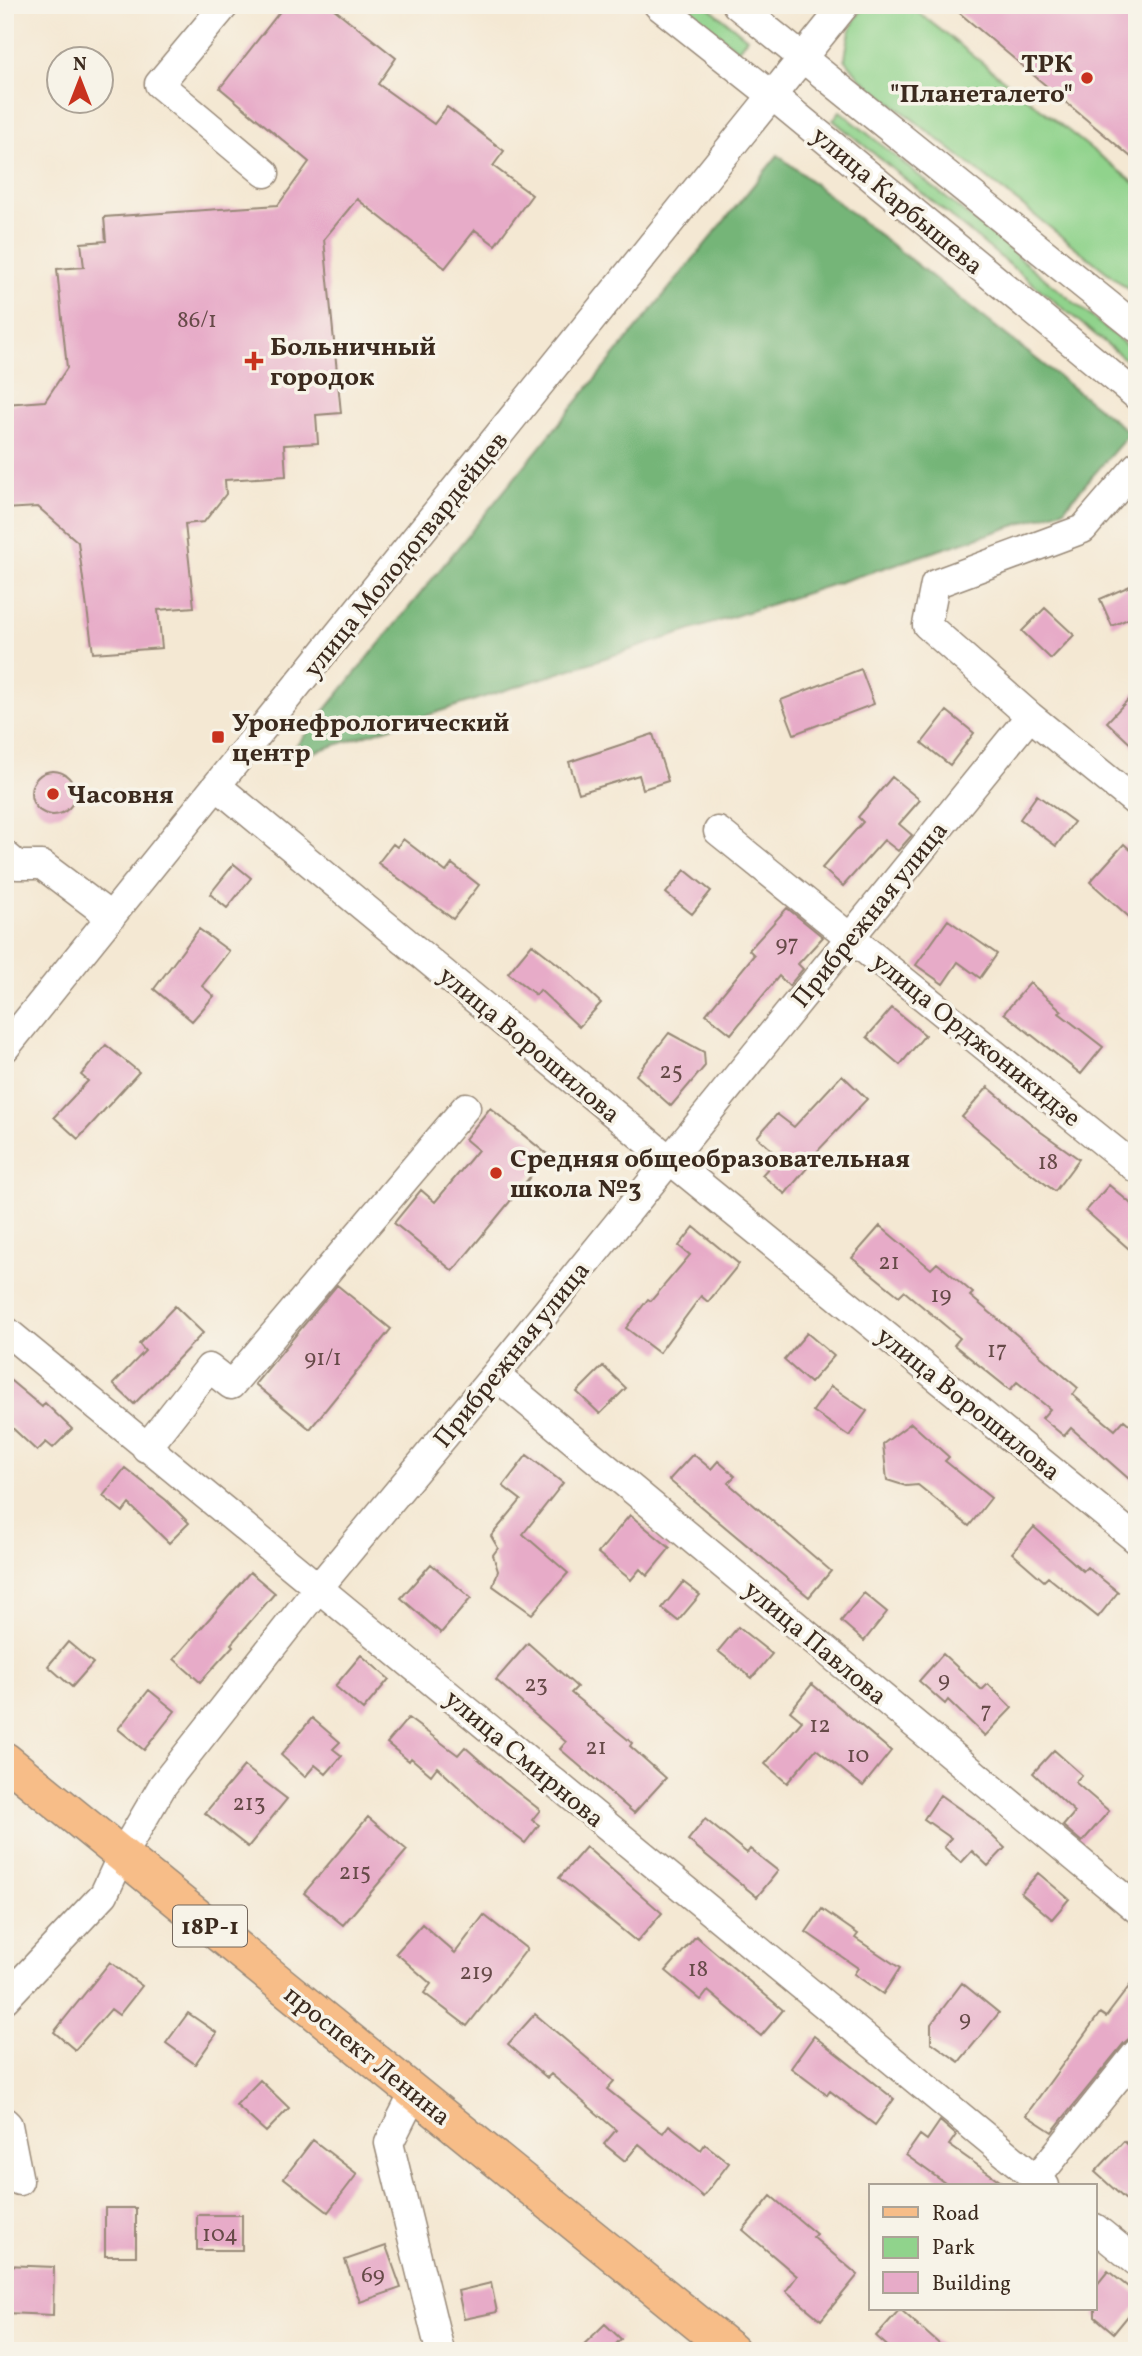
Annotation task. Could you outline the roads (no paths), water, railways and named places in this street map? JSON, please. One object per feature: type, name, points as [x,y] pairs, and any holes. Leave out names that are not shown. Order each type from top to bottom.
[{"type":"main road","name":"проспект Ленина","points":[[5,1760],[732,2351]]},
{"type":"street","points":[[225,5],[159,84],[265,173]]},
{"type":"street","name":"улица Карбышева","points":[[658,5],[1137,396]]},
{"type":"street","name":"улица Карбышева","points":[[737,5],[1137,328]]},
{"type":"street","name":"улица Молодогвардейцев","points":[[5,1048],[774,97],[845,5]]},
{"type":"street","points":[[1137,466],[1083,529],[935,583],[927,625],[1030,716],[1137,803]]},
{"type":"street","name":"Прибрежная улица","points":[[5,1999],[104,1894],[122,1855],[163,1785],[318,1587],[495,1376],[1030,716]]},
{"type":"street","name":"улица Ворошилова","points":[[217,786],[670,1160],[1137,1539]]},
{"type":"street","name":"улица Орджоникидзе","points":[[718,831],[1137,1169]]},
{"type":"street","points":[[9,866],[42,865],[111,918]]},
{"type":"street","points":[[146,1448],[209,1368],[231,1385],[466,1107]]},
{"type":"street","name":"улица Смирнова","points":[[5,1330],[1040,2183]]},
{"type":"street","name":"улица Павлова","points":[[495,1376],[1137,1909]]},
{"type":"street","points":[[1040,2183],[1137,2053]]},
{"type":"street","points":[[414,2093],[390,2143],[440,2351]]},
{"type":"street","points":[[5,2122],[8,2125],[19,2181]]},
{"type":"street","points":[[1096,2229],[1137,2262]]},
{"type":"place","name":"ТРК \"Планеталето\"","points":[[1087,78]]},
{"type":"place","name":"Больничный городок","points":[[254,361]]},
{"type":"place","name":"Уронефрологический центр","points":[[218,737]]},
{"type":"place","name":"Часовня","points":[[53,794]]},
{"type":"place","name":"Средняя общеобразовательная школа №3","points":[[496,1173]]}]
